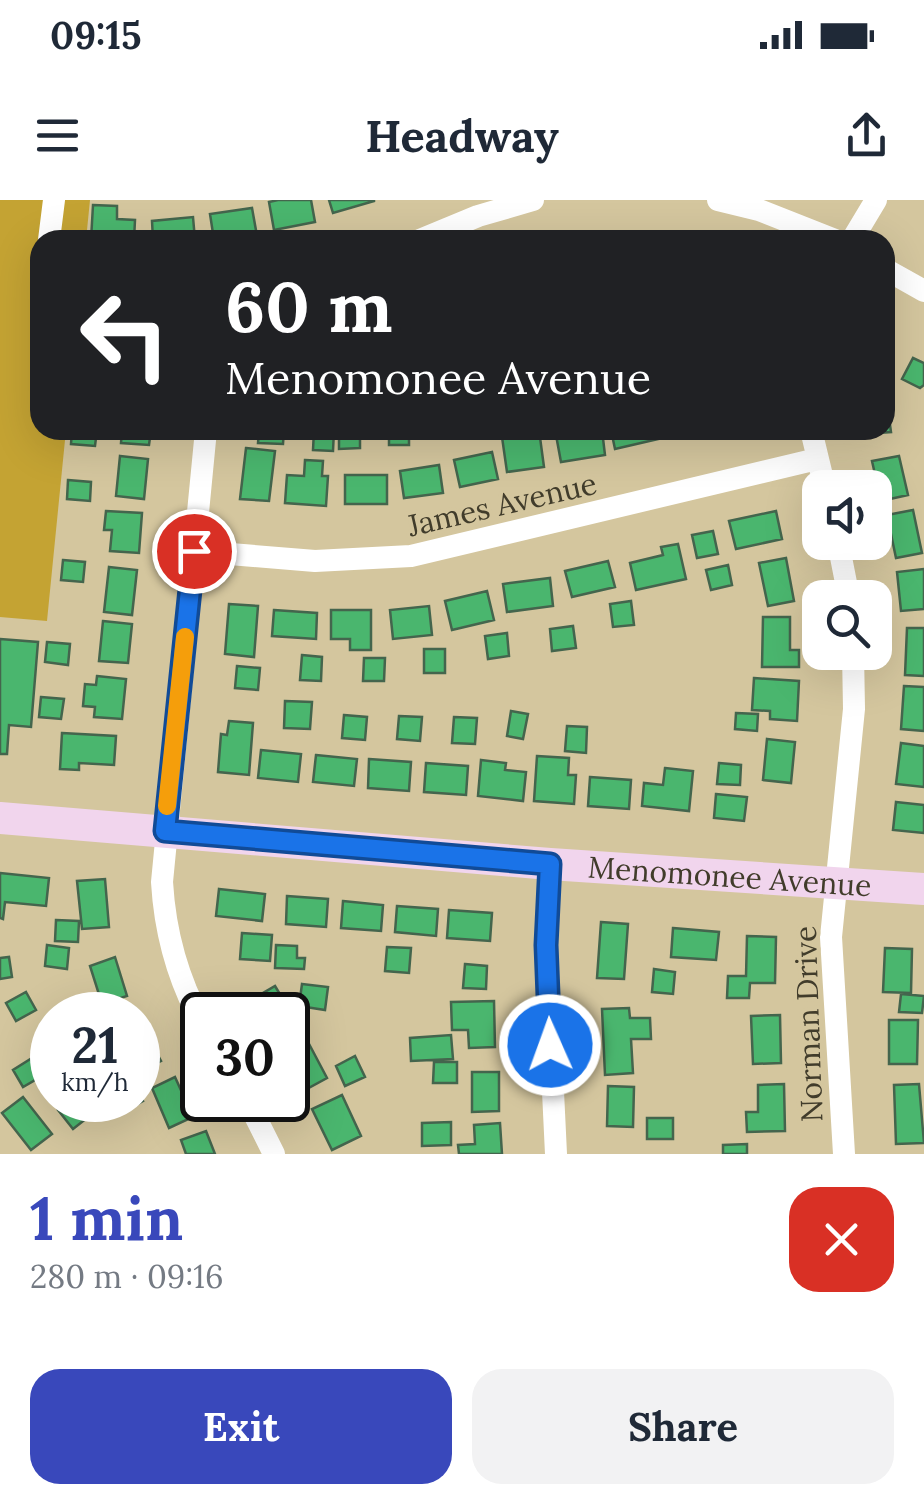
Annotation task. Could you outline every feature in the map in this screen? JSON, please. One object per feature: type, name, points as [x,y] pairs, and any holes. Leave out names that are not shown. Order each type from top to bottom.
[{"type":"street","points":[[51,230],[54,200]]},
{"type":"street","points":[[444,230],[533,200]]},
{"type":"street","points":[[718,200],[809,230]]},
{"type":"street","points":[[858,230],[876,200]]},
{"type":"street","points":[[895,275],[924,291]]},
{"type":"street","points":[[188,992],[167,937],[162,882],[205,440]]},
{"type":"street","points":[[812,440],[820,470]]},
{"type":"street","name":"James Avenue","points":[[194,551],[315,561],[411,556],[817,459]]},
{"type":"street","name":"Norman Drive","points":[[844,1154],[831,937],[854,709],[853,670]]},
{"type":"street","name":"Menomonee Avenue","points":[[0,818],[550,864],[924,890]]},
{"type":"street","points":[[550,864],[546,945],[556,1154]]},
{"type":"street","points":[[258,1122],[274,1154]]},
{"type":"shaded area","points":[[0,200],[90,200],[87,230],[30,230],[30,440],[65,440],[47,621],[0,617]]},
{"type":"building","points":[[311,200],[315,222],[274,230],[269,202]]},
{"type":"building","points":[[329,200],[374,200],[374,201],[333,213]]},
{"type":"building","points":[[93,205],[117,206],[117,219],[135,220],[134,230],[92,230]]},
{"type":"building","points":[[252,208],[256,230],[212,230],[210,214]]},
{"type":"building","points":[[193,217],[194,230],[152,230],[152,221]]},
{"type":"building","points":[[913,358],[924,363],[924,385],[920,388],[902,379]]},
{"type":"building","points":[[71,440],[96,440],[95,446],[71,444]]},
{"type":"building","points":[[121,440],[150,440],[149,445]]},
{"type":"building","points":[[258,440],[283,440],[283,444]]},
{"type":"building","points":[[314,440],[334,440],[333,451],[313,450]]},
{"type":"building","points":[[339,440],[360,440],[360,448],[339,449]]},
{"type":"building","points":[[389,440],[409,440],[409,445],[389,445]]},
{"type":"building","points":[[502,440],[540,440],[544,467],[507,472]]},
{"type":"building","points":[[557,440],[603,440],[605,455],[561,462]]},
{"type":"building","points":[[613,440],[654,440],[615,449]]},
{"type":"building","points":[[246,448],[275,451],[269,501],[240,499]]},
{"type":"building","points":[[492,452],[498,479],[460,487],[454,460]]},
{"type":"building","points":[[120,456],[148,459],[144,499],[116,496]]},
{"type":"building","points":[[899,456],[908,495],[892,499],[892,470],[874,470],[872,461]]},
{"type":"building","points":[[305,460],[323,461],[322,476],[328,476],[326,506],[285,503],[287,475],[304,476]]},
{"type":"building","points":[[439,465],[443,493],[404,498],[400,471]]},
{"type":"building","points":[[345,475],[387,475],[387,504],[345,504]]},
{"type":"building","points":[[68,480],[91,482],[90,501],[67,499]]},
{"type":"building","points":[[913,510],[922,553],[896,558],[892,514]]},
{"type":"building","points":[[106,511],[142,513],[139,553],[110,551],[112,530],[104,530]]},
{"type":"building","points":[[776,511],[782,539],[736,549],[729,521]]},
{"type":"building","points":[[713,531],[718,554],[697,558],[692,535]]},
{"type":"building","points":[[678,544],[686,579],[636,590],[630,563],[663,555],[661,547]]},
{"type":"building","points":[[786,558],[794,601],[768,606],[759,563]]},
{"type":"building","points":[[63,560],[85,562],[83,582],[61,580]]},
{"type":"building","points":[[608,561],[615,587],[572,597],[565,571]]},
{"type":"building","points":[[728,565],[732,585],[711,590],[706,570]]},
{"type":"building","points":[[109,567],[137,570],[132,615],[104,612]]},
{"type":"building","points":[[924,569],[924,609],[901,611],[897,572]]},
{"type":"building","points":[[550,578],[553,606],[507,612],[503,584]]},
{"type":"building","points":[[487,591],[494,620],[452,630],[445,601]]},
{"type":"building","points":[[631,601],[634,625],[613,627],[610,604]]},
{"type":"building","points":[[229,604],[258,606],[254,657],[225,654]]},
{"type":"building","points":[[429,606],[432,635],[393,639],[390,610]]},
{"type":"building","points":[[274,610],[317,613],[316,639],[272,636]]},
{"type":"building","points":[[331,610],[371,610],[371,650],[350,650],[350,639],[331,639]]},
{"type":"building","points":[[763,617],[790,617],[790,650],[799,650],[799,667],[762,667]]},
{"type":"building","points":[[103,621],[132,624],[128,663],[99,661]]},
{"type":"building","points":[[573,626],[576,648],[552,651],[550,629]]},
{"type":"building","points":[[907,628],[924,628],[924,676],[905,675]]},
{"type":"building","points":[[507,633],[509,656],[488,659],[485,636]]},
{"type":"building","points":[[0,639],[38,642],[31,727],[9,725],[7,754],[0,754]]},
{"type":"building","points":[[47,642],[70,644],[68,665],[45,662]]},
{"type":"building","points":[[424,649],[445,649],[445,673],[424,673]]},
{"type":"building","points":[[302,655],[322,657],[321,681],[300,680]]},
{"type":"building","points":[[364,658],[385,658],[384,681],[363,681]]},
{"type":"building","points":[[237,666],[260,668],[258,690],[235,688]]},
{"type":"building","points":[[97,676],[126,679],[122,719],[94,717],[95,707],[83,706],[85,684],[96,685]]},
{"type":"building","points":[[754,678],[799,681],[797,721],[770,719],[770,711],[752,710]]},
{"type":"building","points":[[904,686],[924,687],[924,731],[901,729]]},
{"type":"building","points":[[41,697],[64,699],[61,719],[39,717]]},
{"type":"building","points":[[285,701],[312,702],[310,729],[284,728]]},
{"type":"building","points":[[511,711],[528,714],[523,739],[507,736]]},
{"type":"building","points":[[736,713],[758,714],[757,731],[735,729]]},
{"type":"building","points":[[344,715],[367,717],[365,740],[342,738]]},
{"type":"building","points":[[399,716],[422,717],[420,741],[397,739]]},
{"type":"building","points":[[454,717],[477,718],[475,744],[452,743]]},
{"type":"building","points":[[229,721],[253,723],[249,775],[218,772],[221,734],[227,735]]},
{"type":"building","points":[[567,726],[587,727],[586,753],[565,751]]},
{"type":"building","points":[[62,733],[116,736],[114,765],[79,763],[79,770],[60,769]]},
{"type":"building","points":[[767,739],[795,742],[791,783],[763,780]]},
{"type":"building","points":[[901,743],[924,746],[924,787],[896,784]]},
{"type":"building","points":[[261,750],[301,754],[298,782],[258,778]]},
{"type":"building","points":[[316,755],[357,759],[354,786],[313,782]]},
{"type":"building","points":[[537,756],[569,758],[568,775],[576,775],[574,804],[534,801]]},
{"type":"building","points":[[369,759],[411,762],[409,791],[368,788]]},
{"type":"building","points":[[481,760],[506,763],[505,770],[526,772],[523,801],[478,796]]},
{"type":"building","points":[[426,763],[468,766],[466,795],[424,792]]},
{"type":"building","points":[[719,763],[741,765],[740,785],[717,784]]},
{"type":"building","points":[[665,768],[693,771],[689,811],[642,806],[644,783],[663,785]]},
{"type":"building","points":[[590,777],[631,780],[629,809],[588,806]]},
{"type":"building","points":[[716,794],[747,797],[744,821],[714,818]]},
{"type":"building","points":[[896,802],[924,805],[924,833],[893,830]]},
{"type":"building","points":[[0,873],[49,878],[46,906],[5,902],[3,919],[0,918]]},
{"type":"building","points":[[105,879],[109,927],[82,929],[77,881]]},
{"type":"building","points":[[219,889],[265,894],[262,921],[216,916]]},
{"type":"building","points":[[287,896],[328,899],[326,927],[286,924]]},
{"type":"building","points":[[343,901],[383,905],[381,931],[341,928]]},
{"type":"building","points":[[397,906],[438,909],[436,936],[395,932]]},
{"type":"building","points":[[449,910],[492,913],[490,941],[447,938]]},
{"type":"building","points":[[56,920],[79,921],[78,942],[55,941]]},
{"type":"building","points":[[601,922],[628,924],[624,979],[597,978]]},
{"type":"building","points":[[673,928],[719,932],[716,960],[671,957]]},
{"type":"building","points":[[242,933],[272,935],[270,961],[240,959]]},
{"type":"building","points":[[747,936],[776,937],[775,983],[750,983],[749,998],[727,998],[728,976],[746,976]]},
{"type":"building","points":[[47,945],[69,948],[67,969],[45,966]]},
{"type":"building","points":[[276,945],[297,946],[297,958],[305,958],[304,969],[275,968]]},
{"type":"building","points":[[387,947],[411,948],[409,973],[385,971]]},
{"type":"building","points":[[885,948],[912,949],[911,993],[883,992]]},
{"type":"building","points":[[9,957],[12,977],[0,979],[0,958]]},
{"type":"building","points":[[115,957],[126,992],[98,992],[90,966]]},
{"type":"building","points":[[465,964],[487,966],[486,989],[463,988]]},
{"type":"building","points":[[654,969],[675,972],[673,994],[652,992]]},
{"type":"building","points":[[302,984],[328,987],[325,1010],[310,1008],[310,992],[301,992]]},
{"type":"building","points":[[26,992],[30,1013],[16,1021],[6,1003]]},
{"type":"building","points":[[901,994],[924,996],[922,1013],[899,1012]]},
{"type":"building","points":[[494,1001],[495,1047],[469,1048],[468,1030],[452,1030],[451,1002]]},
{"type":"building","points":[[629,1008],[630,1018],[650,1018],[651,1039],[631,1039],[633,1073],[605,1075],[602,1009]]},
{"type":"building","points":[[780,1015],[781,1063],[753,1064],[751,1016]]},
{"type":"building","points":[[889,1020],[918,1020],[917,1064],[889,1064]]},
{"type":"building","points":[[451,1035],[453,1059],[411,1061],[410,1038]]},
{"type":"building","points":[[310,1046],[327,1078],[310,1087]]},
{"type":"building","points":[[355,1056],[365,1077],[345,1086],[336,1066]]},
{"type":"building","points":[[30,1059],[30,1083],[23,1087],[13,1070]]},
{"type":"building","points":[[434,1062],[457,1062],[457,1083],[433,1083]]},
{"type":"building","points":[[472,1072],[499,1072],[499,1111],[472,1112]]},
{"type":"building","points":[[175,1077],[180,1088],[182,1122],[169,1128],[160,1107],[160,1084]]},
{"type":"building","points":[[784,1084],[785,1131],[747,1132],[746,1112],[758,1112],[758,1085]]},
{"type":"building","points":[[919,1084],[924,1143],[896,1144],[894,1085]]},
{"type":"building","points":[[608,1086],[634,1087],[633,1127],[607,1126]]},
{"type":"building","points":[[342,1095],[361,1136],[332,1150],[312,1109]]},
{"type":"building","points":[[23,1097],[30,1106],[30,1122],[43,1122],[52,1134],[31,1150],[2,1113]]},
{"type":"building","points":[[647,1118],[673,1118],[673,1139],[647,1139]]},
{"type":"building","points":[[451,1122],[451,1145],[422,1146],[422,1123]]},
{"type":"building","points":[[500,1123],[502,1154],[459,1154],[458,1145],[475,1144],[474,1125]]},
{"type":"building","points":[[206,1131],[215,1154],[186,1154],[181,1140]]},
{"type":"building","points":[[747,1144],[747,1154],[723,1154],[723,1145]]},
{"type":"slow traffic","points":[[167,806],[185,637]]},
{"type":"route","points":[[194,551],[165,831],[550,864],[546,945],[550,1045]]}]
